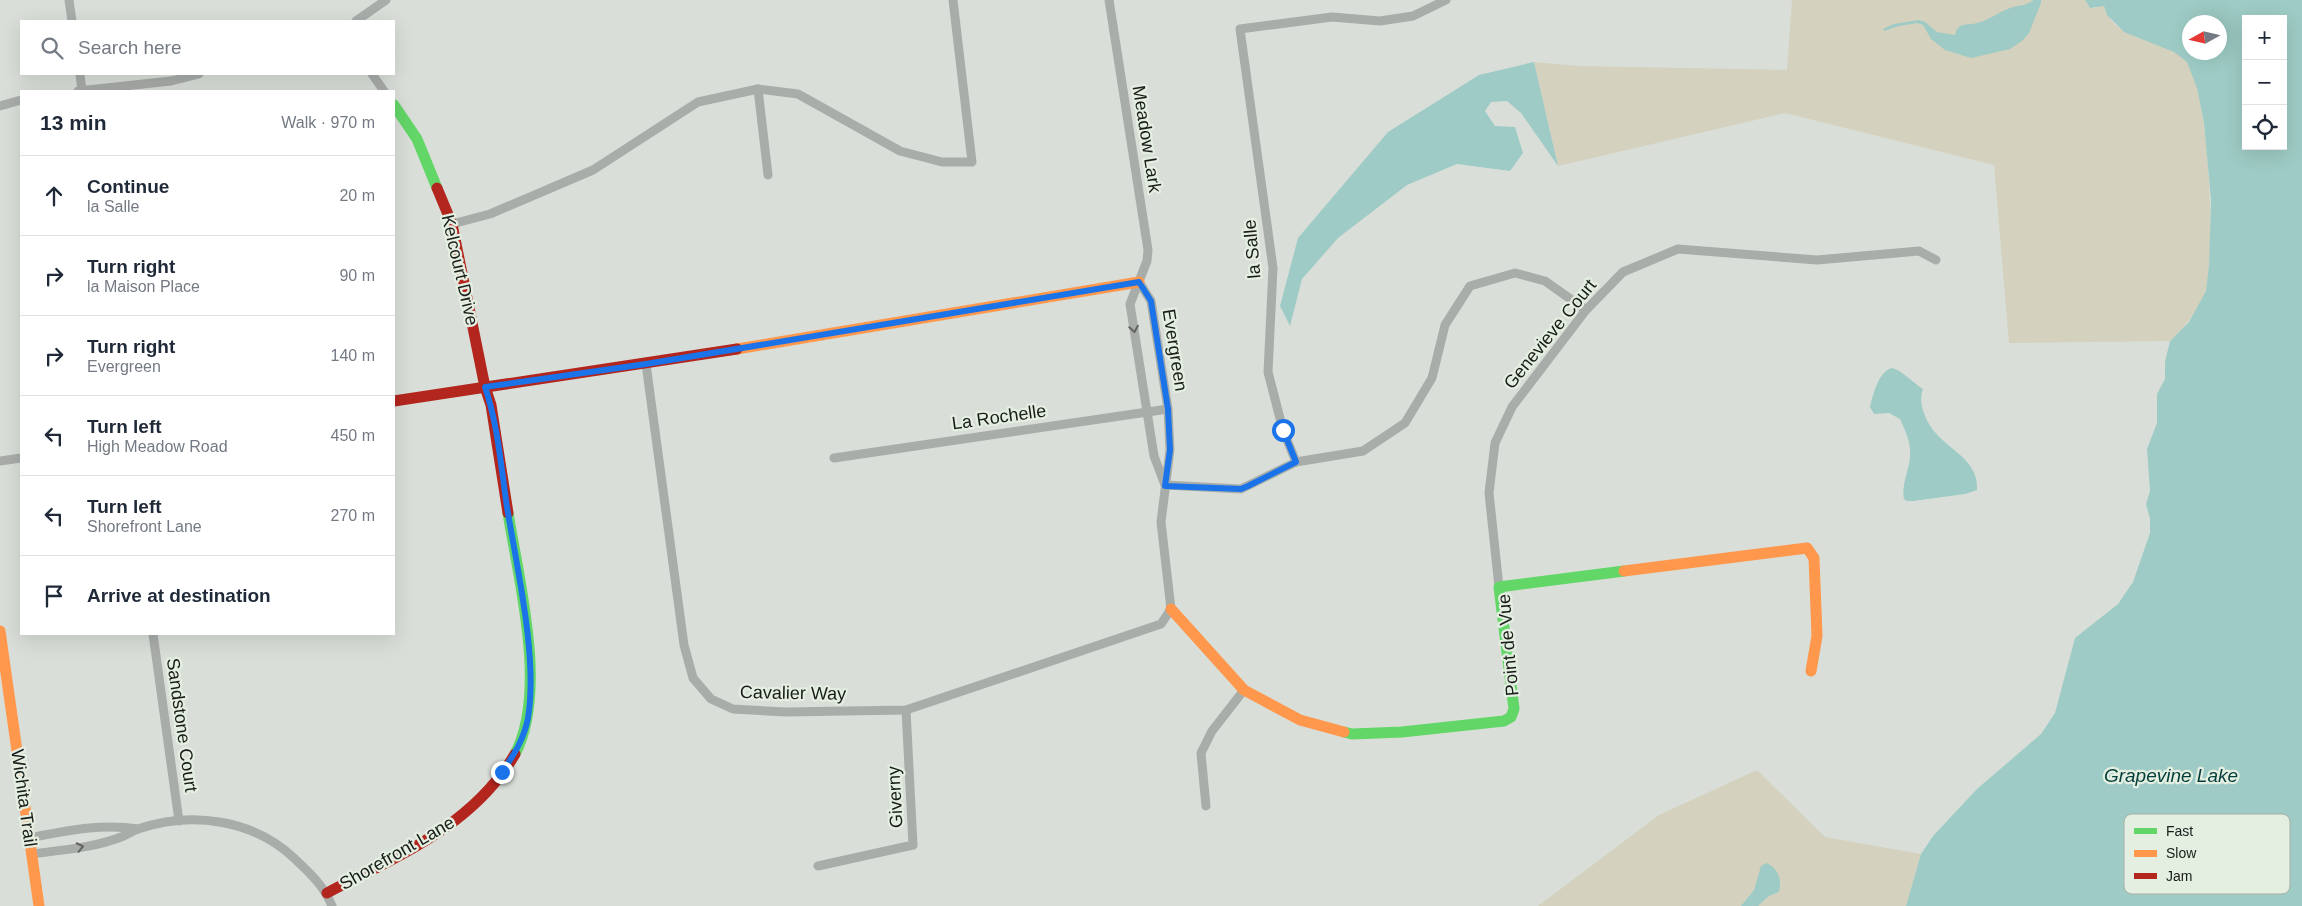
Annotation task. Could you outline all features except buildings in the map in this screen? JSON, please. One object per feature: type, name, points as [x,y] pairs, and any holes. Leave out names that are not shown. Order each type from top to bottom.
[{"type":"street","points":[[69,0],[72,20]]},
{"type":"street","points":[[357,20],[386,0]]},
{"type":"street","points":[[452,224],[490,214],[593,170],[698,102],[758,89],[798,94],[900,151],[942,162],[972,162],[953,0]]},
{"type":"street","name":"Meadow Lark","points":[[1109,0],[1148,250],[1147,260],[1139,282]]},
{"type":"street","name":"la Salle","points":[[1296,462],[1283,430],[1268,372],[1273,268],[1240,29],[1332,17],[1380,21],[1413,16],[1446,0]]},
{"type":"street","points":[[80,75],[81,90]]},
{"type":"street","points":[[90,90],[171,81],[195,75]]},
{"type":"street","points":[[373,75],[383,90]]},
{"type":"street","points":[[758,89],[768,175]]},
{"type":"street","points":[[0,106],[4,101],[20,100]]},
{"type":"street","name":"Kelcourt Drive","points":[[395,106],[417,139],[452,224],[485,387]]},
{"type":"street","name":"Genevieve Court","points":[[1499,587],[1489,493],[1495,443],[1512,407],[1586,310],[1623,272],[1678,249],[1817,260],[1919,251],[1936,260]]},
{"type":"street","points":[[1165,486],[1241,489],[1296,462],[1362,451],[1405,423],[1432,378],[1445,325],[1470,286],[1515,273],[1544,281],[1586,310]]},
{"type":"street","points":[[395,401],[646,364],[1139,282]]},
{"type":"street","name":"Evergreen","points":[[1139,282],[1151,301],[1168,409],[1170,450],[1161,522],[1171,609]]},
{"type":"street","name":"Evergreen","points":[[1139,282],[1130,304],[1154,456],[1165,486]]},
{"type":"street","name":"Cavalier Way","points":[[646,364],[684,645],[693,678],[711,699],[733,709],[786,712],[906,710],[1162,624],[1171,609]]},
{"type":"street","name":"Shorefront Lane","points":[[327,893],[441,831],[480,801],[515,754],[523,736],[528,716],[529,659],[521,594],[492,414],[485,387]]},
{"type":"street","name":"La Rochelle","points":[[834,458],[1168,409]]},
{"type":"street","points":[[0,462],[20,458]]},
{"type":"street","name":"Point de Vue","points":[[1171,609],[1244,690],[1287,715],[1352,734],[1402,732],[1504,721],[1511,717],[1514,709],[1499,587],[1807,548],[1814,558],[1817,636],[1811,671]]},
{"type":"street","name":"Wichita Trail","points":[[0,631],[39,906]]},
{"type":"street","name":"Sandstone Court","points":[[153,635],[179,821]]},
{"type":"street","points":[[1206,806],[1201,753],[1212,731],[1244,690]]},
{"type":"street","name":"Giverny","points":[[818,866],[913,845],[906,710]]},
{"type":"street","points":[[31,854],[77,848],[121,837],[138,829],[179,821],[208,819],[230,823],[256,832],[283,848],[327,893],[332,906]]},
{"type":"street","points":[[29,838],[102,827],[120,826],[138,829]]},
{"type":"shaded area","points":[[1792,0],[2085,0],[2090,8],[2104,6],[2110,18],[2118,27],[2129,34],[2176,53],[2182,60],[2186,61],[2194,77],[2205,136],[2210,211],[2209,274],[2205,293],[2199,307],[2170,341],[2009,343],[1994,165],[1785,113],[1558,166],[1534,62],[1578,66],[1787,70]]},
{"type":"shaded area","points":[[1757,770],[1825,837],[1921,854],[1906,906],[1758,906],[1769,896],[1779,892],[1781,883],[1759,873],[1754,890],[1741,906],[1538,906],[1659,815]]},
{"type":"water","points":[[2033,0],[2041,0],[2041,3],[2029,33],[2022,41],[2010,49],[1971,58],[1945,50],[1931,39],[1923,25],[1917,23],[1884,31],[1883,29],[1894,24],[1919,20],[1925,22],[1937,32],[1955,35],[1961,26],[1981,22]]},
{"type":"water","name":"Grapevine Lake","points":[[2085,0],[2302,0],[2302,906],[1906,906],[1921,854],[1933,836],[1977,789],[2041,734],[2055,713],[2075,638],[2118,604],[2133,582],[2150,533],[2150,519],[2146,504],[2150,491],[2147,449],[2157,423],[2157,394],[2165,379],[2165,362],[2170,341],[2189,322],[2206,291],[2209,265],[2211,200],[2204,123],[2197,88],[2187,62],[2184,60],[2227,60],[2227,15],[2182,15],[2182,58],[2174,52],[2124,32],[2107,15],[2104,6],[2090,8]]},
{"type":"water","points":[[1534,62],[1558,166],[1521,113],[1507,101],[1491,102],[1485,111],[1495,126],[1515,127],[1523,153],[1510,171],[1457,164],[1407,185],[1338,238],[1302,279],[1290,326],[1280,306],[1298,238],[1388,132],[1479,75]]},
{"type":"water","points":[[1891,368],[1903,374],[1923,389],[1921,402],[1925,416],[1939,436],[1965,459],[1972,468],[1976,478],[1977,490],[1965,494],[1913,501],[1904,499],[1903,492],[1910,455],[1906,433],[1900,419],[1889,413],[1874,414],[1870,407],[1879,379]]},
{"type":"water","points":[[1767,863],[1779,875],[1779,892],[1769,896],[1758,906],[1741,906],[1754,890],[1761,866]]},
{"type":"traffic: fast","points":[[395,106],[417,139],[437,188]]},
{"type":"traffic: fast","points":[[508,513],[524,603],[530,668],[529,700],[525,729],[515,754]]},
{"type":"traffic: fast","points":[[1344,732],[1352,734],[1402,732],[1504,721],[1511,717],[1514,709],[1499,587],[1624,571]]},
{"type":"traffic: slow","points":[[737,349],[1139,282]]},
{"type":"traffic: slow","points":[[1624,571],[1807,548],[1814,558],[1817,636],[1811,671]]},
{"type":"traffic: slow","points":[[1171,609],[1244,690],[1300,720],[1344,732]]},
{"type":"traffic: slow","points":[[0,631],[39,906]]},
{"type":"traffic: jam","points":[[437,188],[452,224],[485,387],[491,405],[508,513]]},
{"type":"traffic: jam","points":[[395,401],[737,349]]},
{"type":"traffic: jam","points":[[327,893],[406,852],[456,820],[478,801],[498,779],[515,754]]},
{"type":"route","points":[[502,772],[515,754],[523,736],[528,716],[529,659],[521,594],[491,405],[485,387],[646,364],[1139,282],[1151,301],[1168,409],[1170,450],[1165,486],[1241,489],[1248,486],[1296,462],[1283,430]]}]
